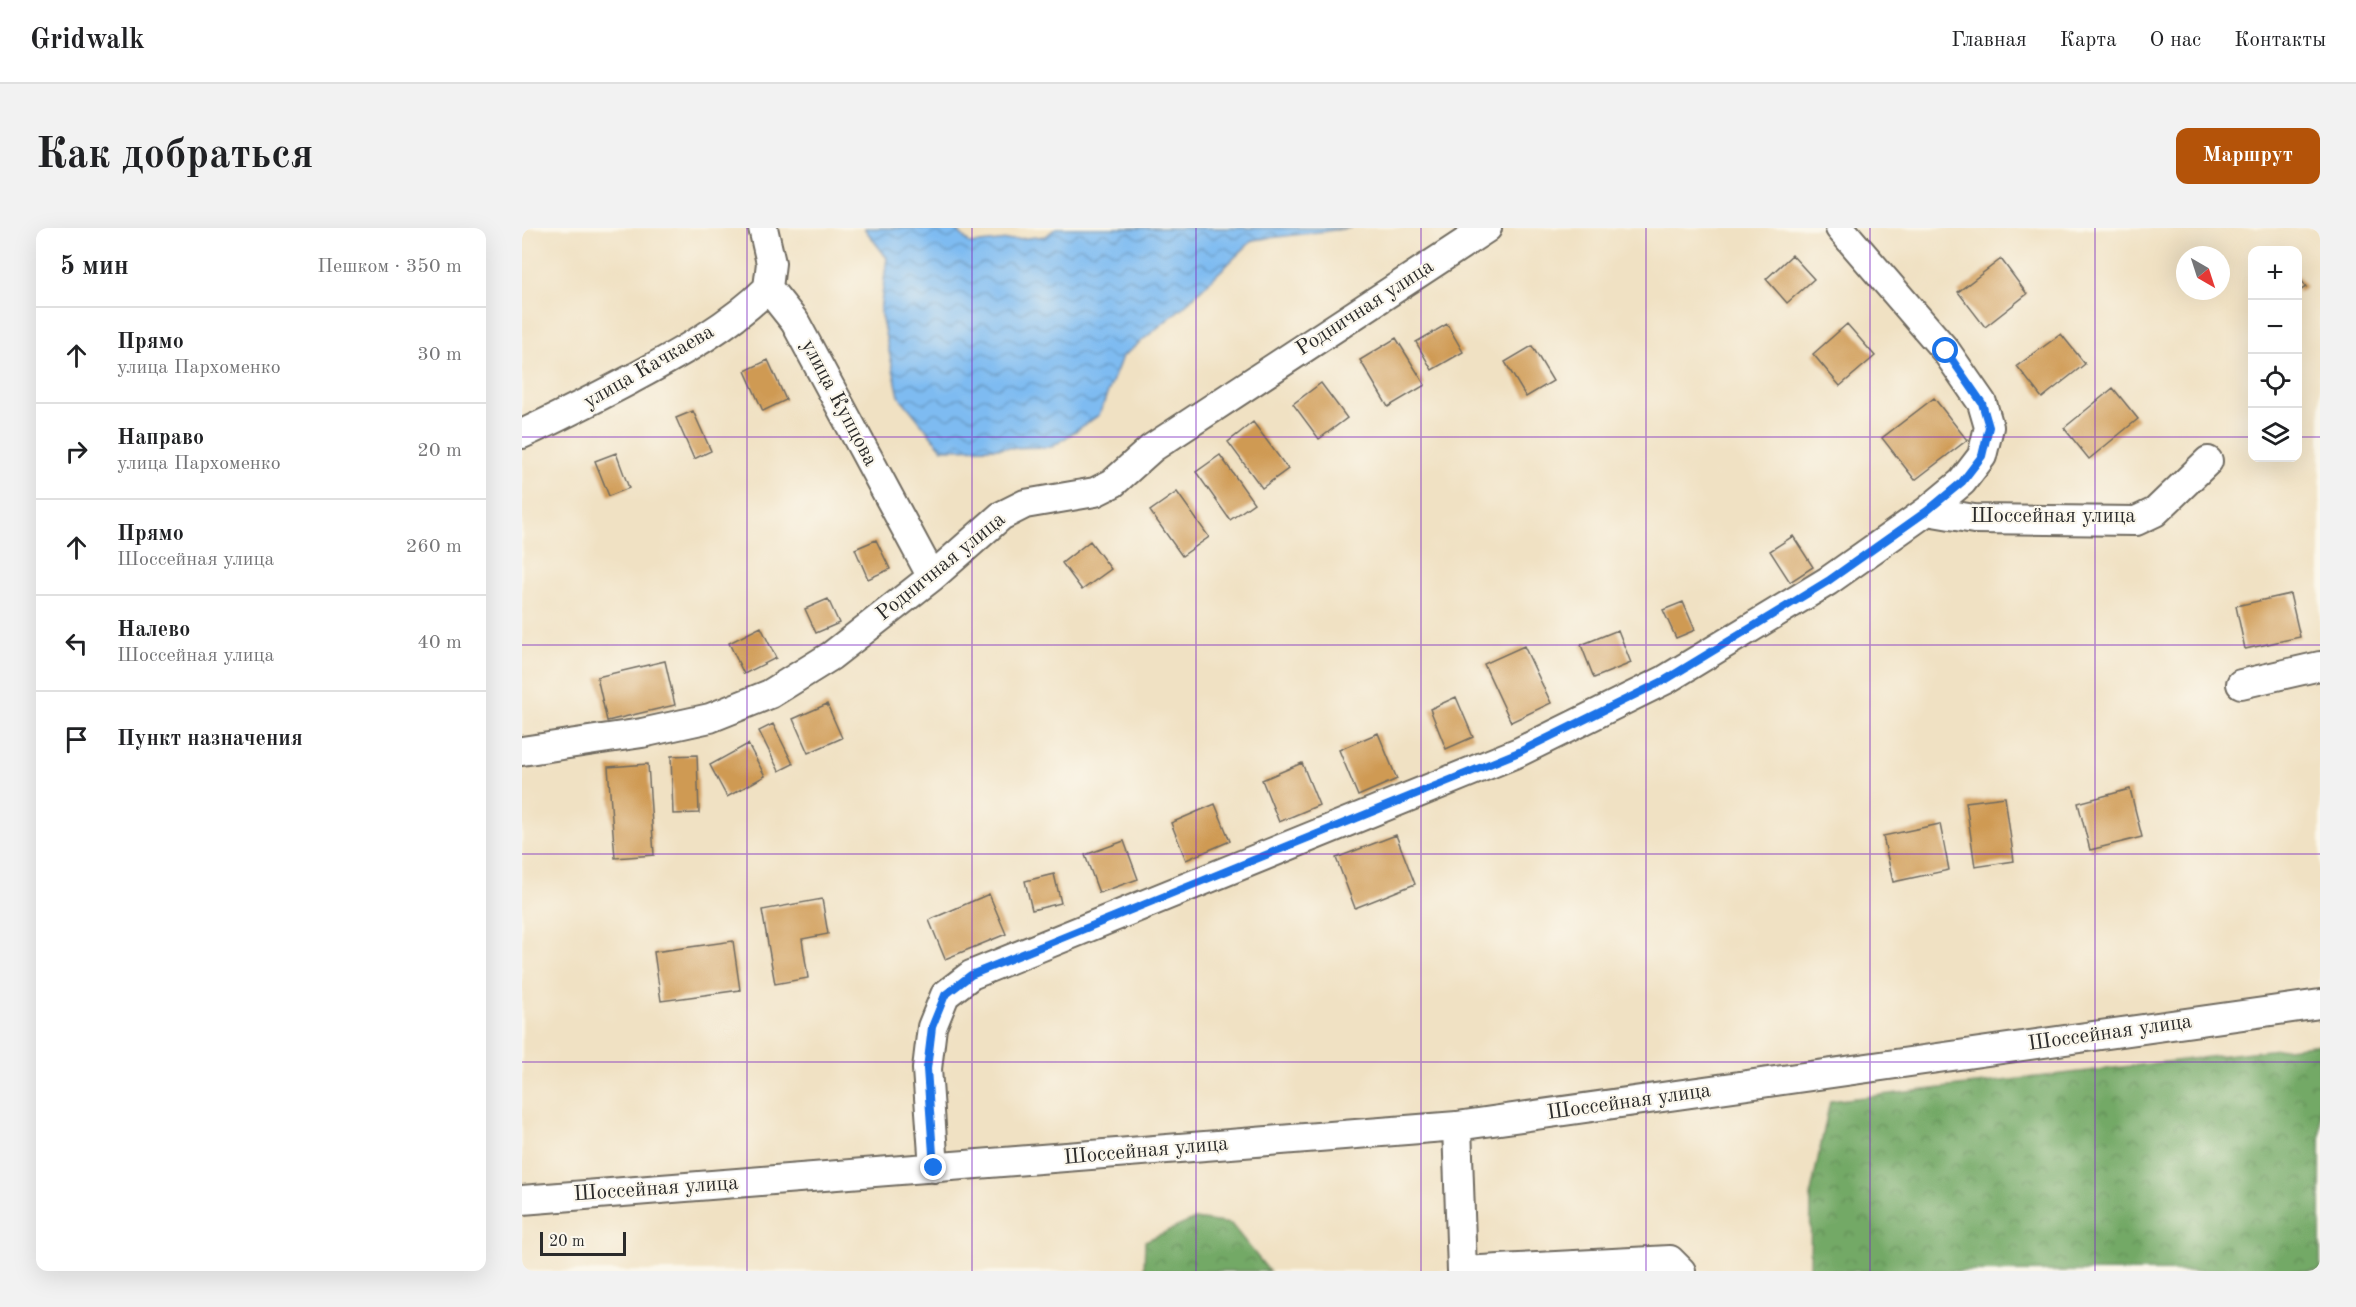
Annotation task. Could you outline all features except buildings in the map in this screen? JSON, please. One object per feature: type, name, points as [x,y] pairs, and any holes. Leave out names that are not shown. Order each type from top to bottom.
[{"type":"street","points":[[763,228],[771,263],[768,288]]},
{"type":"street","name":"Родничная улица","points":[[522,751],[642,733],[710,718],[770,694],[831,656],[932,577],[1001,516],[1025,504],[1095,492],[1113,483],[1152,448],[1486,228]]},
{"type":"street","points":[[934,1168],[927,1069],[932,1027],[945,995],[971,975],[1519,752],[1665,680],[1828,581],[1927,511],[1962,482],[1982,456],[1989,427],[1982,403],[1946,351],[1840,228]]},
{"type":"street","name":"улица Качкаева","points":[[522,434],[559,417],[669,358],[745,310],[768,288]]},
{"type":"street","name":"улица Купцова","points":[[768,288],[795,322],[932,577]]},
{"type":"street","name":"Шоссейная улица","points":[[1927,511],[1974,519],[2136,521],[2155,512],[2208,461]]},
{"type":"street","points":[[2241,684],[2320,666]]},
{"type":"street","name":"Шоссейная улица","points":[[522,1200],[1457,1126],[2320,1004]]},
{"type":"street","points":[[1457,1126],[1462,1271],[1561,1268],[1670,1260],[1681,1271]]},
{"type":"green space","points":[[2320,1044],[2320,1271],[1810,1271],[1811,1192],[1830,1101]]},
{"type":"green space","points":[[1195,1219],[1231,1224],[1269,1271],[1144,1271],[1145,1241]]},
{"type":"water","points":[[864,228],[955,228],[970,244],[1046,236],[1056,228],[1351,228],[1253,240],[1184,306],[1122,357],[1099,415],[1052,447],[942,449],[899,396],[880,311],[887,258]]},
{"type":"route","points":[[934,1168],[927,1069],[932,1027],[945,995],[971,975],[1519,752],[1665,680],[1828,581],[1927,511],[1962,482],[1982,456],[1989,427],[1982,403],[1946,351]]}]
